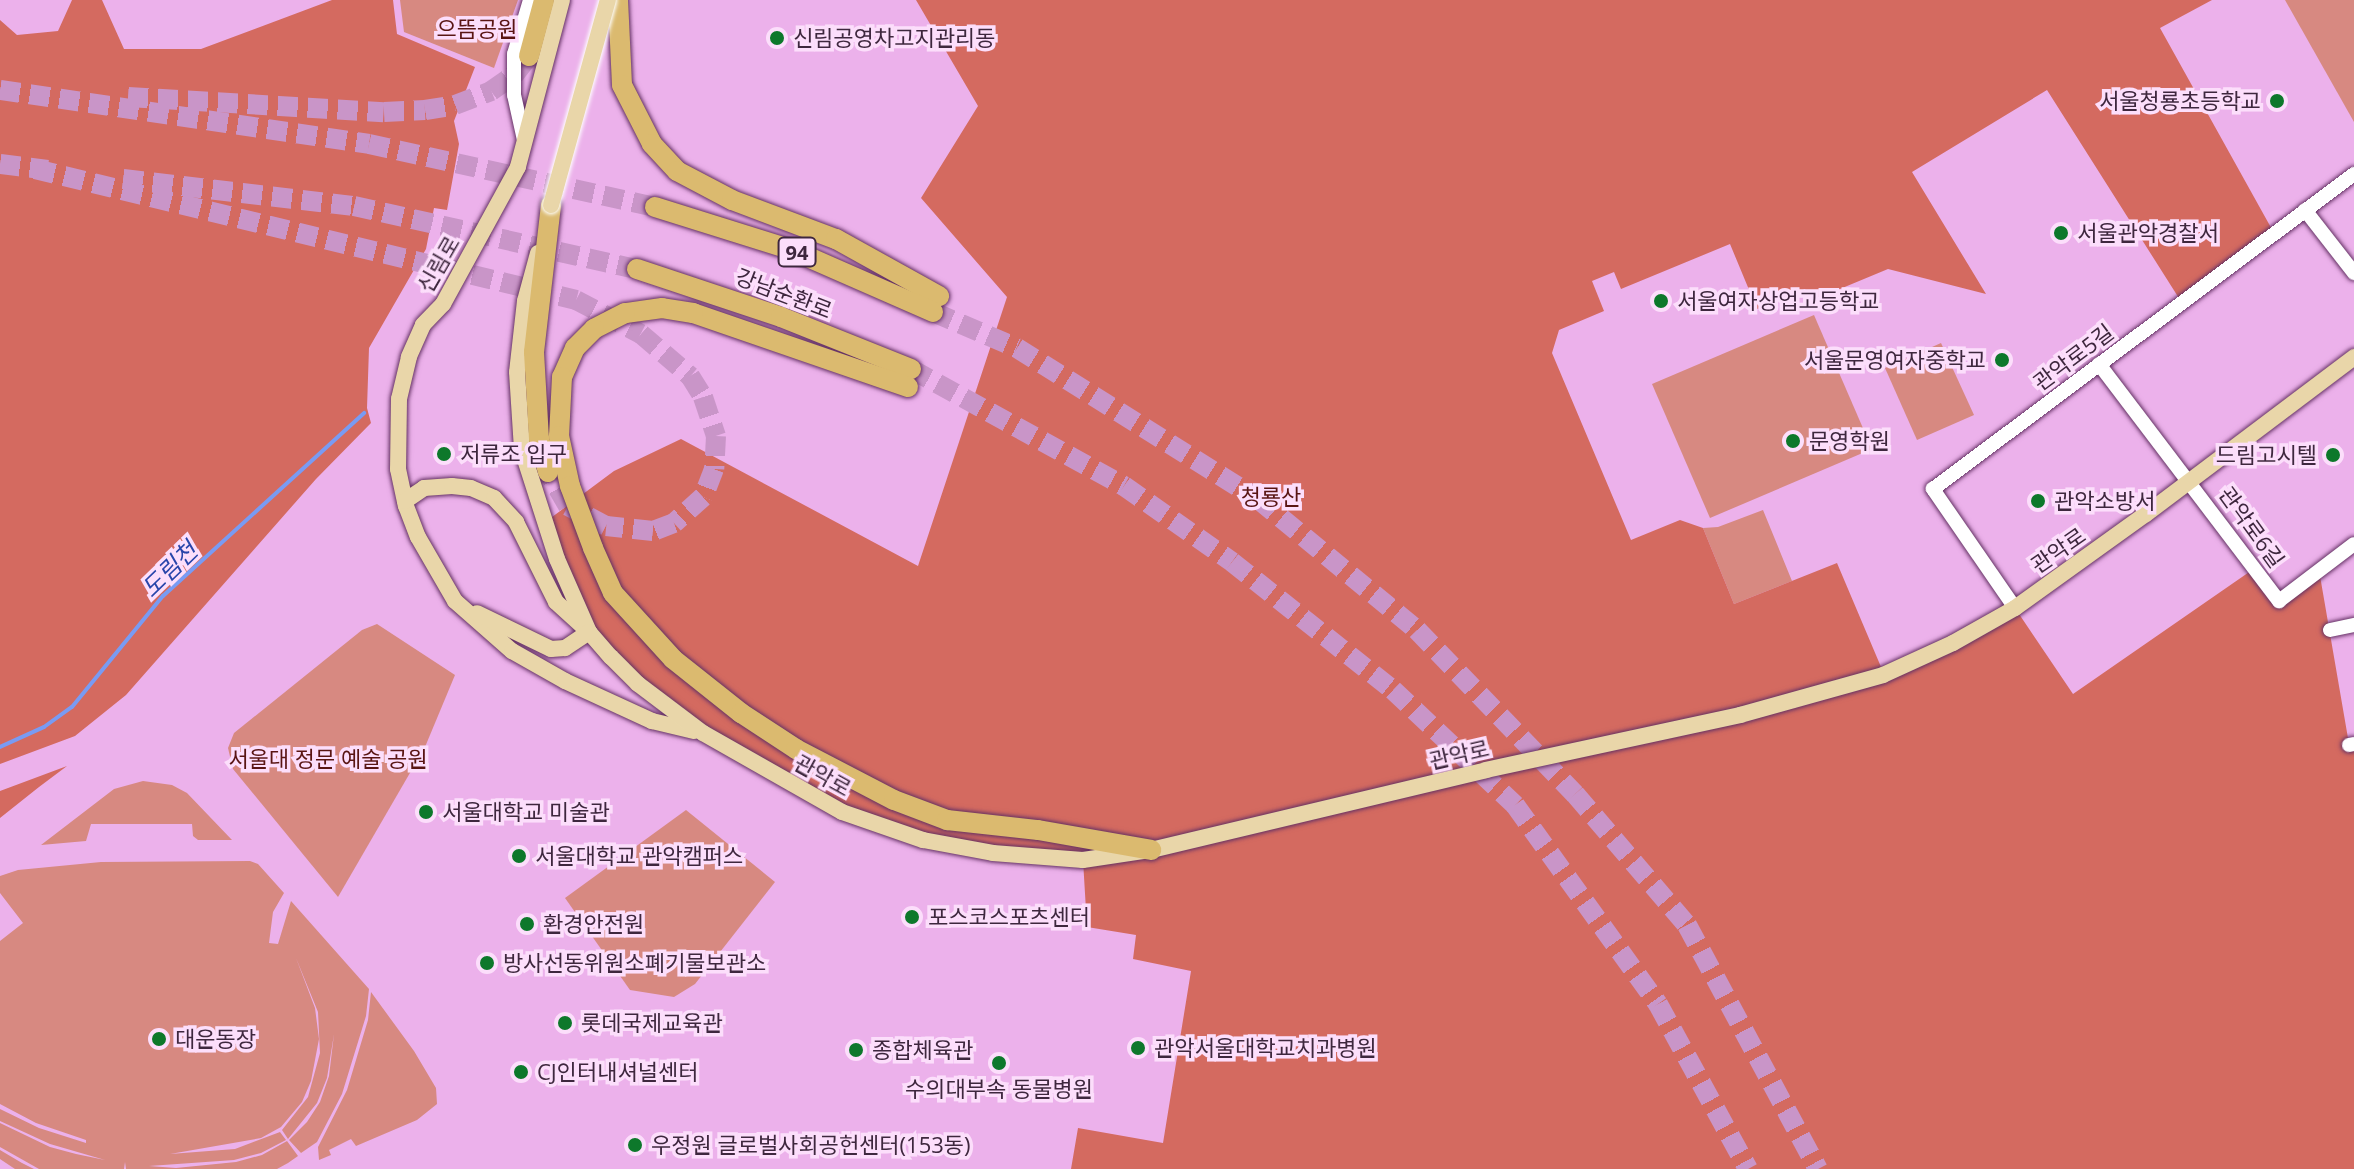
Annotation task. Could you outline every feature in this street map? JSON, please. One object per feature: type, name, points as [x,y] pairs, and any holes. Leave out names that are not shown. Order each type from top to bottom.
[{"type":"highway","points":[[529,56],[544,0]]},
{"type":"highway","name":"강남순환로","points":[[618,0],[622,85],[652,144],[677,171],[732,200],[836,239],[936,304],[792,250],[655,207]]},
{"type":"highway","points":[[539,478],[534,352],[551,205]]},
{"type":"highway","name":"강남순환로","points":[[637,269],[781,317],[909,378],[693,313],[662,308],[625,313],[594,329],[575,348],[562,377],[559,436],[570,486],[613,593],[673,659],[741,713],[796,749],[894,800],[947,820],[1038,830],[1151,850]]},
{"type":"main road","name":"신림로","points":[[424,552],[405,501],[398,469],[397,424],[409,357],[423,325],[443,304],[518,167],[562,0]]},
{"type":"main road","points":[[551,205],[608,0]]},
{"type":"main road","name":"관악로","points":[[539,478],[557,559],[589,632],[638,684],[703,733],[842,812],[923,840],[993,853],[1083,860],[1151,850],[1486,770],[1740,715],[1834,690],[1918,660],[2015,608],[2354,357]]},
{"type":"main road","points":[[405,501],[424,488],[452,486],[471,488],[494,498],[516,522],[556,602],[589,632],[565,648],[551,649],[455,601]]},
{"type":"main road","name":"관악로","points":[[424,552],[455,601],[512,651],[565,681],[652,721],[703,733]]},
{"type":"street","points":[[524,140],[514,95],[514,54],[530,0]]},
{"type":"street","name":"관악로5길","points":[[2015,608],[1933,489],[2354,174]]},
{"type":"street","points":[[2305,210],[2354,273]]},
{"type":"street","points":[[2099,364],[2191,480]]},
{"type":"street","name":"관악로6길","points":[[2191,480],[2279,601],[2354,544]]},
{"type":"street","points":[[2330,630],[2354,625]]},
{"type":"green space","points":[[72,0],[102,0],[124,49],[201,49],[332,0],[393,0],[397,34],[475,67],[454,121],[459,144],[447,210],[434,208],[426,249],[369,348],[367,408],[371,423],[316,479],[126,695],[75,736],[0,764],[0,20],[17,35],[58,31]]},
{"type":"green space","name":"으뜸공원","points":[[400,0],[518,0],[494,68],[404,32]]},
{"type":"green space","name":"청룡산","points":[[916,0],[2212,0],[2160,28],[2274,233],[2182,303],[2047,90],[1912,172],[1986,294],[1888,269],[1811,301],[1805,289],[1757,309],[1730,244],[1621,289],[1614,272],[1592,281],[1604,311],[1559,330],[1552,353],[1631,540],[1680,520],[1703,528],[1734,604],[1837,563],[1884,674],[2015,608],[2073,694],[2255,568],[2279,600],[2319,570],[2349,744],[2354,744],[2354,1169],[1071,1169],[1078,1128],[1163,1143],[1191,971],[1133,959],[1136,935],[1087,927],[1083,860],[993,853],[842,812],[703,733],[589,632],[544,523],[614,471],[681,439],[918,566],[1007,297],[921,198],[978,106]]},
{"type":"green space","points":[[2285,0],[2354,0],[2354,122]]},
{"type":"green space","points":[[1814,315],[1872,449],[1710,518],[1652,384]]},
{"type":"green space","points":[[1941,343],[1974,415],[1917,440],[1885,368]]},
{"type":"green space","points":[[1763,510],[1792,581],[1734,604],[1703,528],[1718,527]]},
{"type":"green space","name":"서울대 정문 예술 공원","points":[[377,624],[455,675],[425,747],[338,897],[233,769],[228,748],[234,733],[362,630]]},
{"type":"green space","points":[[67,766],[39,787],[0,818],[0,791]]},
{"type":"green space","points":[[143,781],[172,785],[187,793],[232,840],[198,840],[193,836],[192,824],[91,824],[86,841],[41,845],[114,789]]},
{"type":"green space","points":[[686,810],[775,882],[695,984],[674,997],[630,990],[565,898]]},
{"type":"green space","name":"대운동장","points":[[250,861],[258,864],[284,893],[273,912],[269,943],[278,944],[291,901],[369,989],[366,1016],[342,1094],[317,1142],[301,1153],[289,1140],[307,1122],[320,1102],[329,1076],[334,1034],[327,1078],[317,1103],[288,1139],[282,1130],[308,1097],[320,1053],[318,1012],[296,958],[315,1008],[319,1039],[311,1081],[302,1102],[281,1127],[261,1138],[170,1154],[235,1149],[280,1132],[286,1140],[261,1153],[234,1160],[149,1166],[176,1168],[236,1162],[262,1155],[287,1141],[298,1156],[288,1163],[277,1169],[126,1169],[125,1162],[124,1169],[39,1169],[0,1147],[0,1123],[50,1147],[105,1160],[50,1144],[0,1121],[0,1109],[39,1128],[86,1143],[86,1140],[36,1123],[0,1104],[0,941],[23,923],[0,893],[0,876],[18,870],[101,862]]},
{"type":"green space","points":[[371,992],[414,1051],[436,1088],[437,1104],[417,1120],[356,1146],[351,1139],[329,1150],[331,1155],[319,1160],[318,1147],[347,1090],[368,1020]]},
{"type":"green space","points":[[0,1150],[34,1169],[15,1169],[0,1159]]},
{"type":"waterway","name":"도림천","points":[[0,747],[44,727],[72,707],[163,596],[364,413]]},
{"type":"tunnel","points":[[128,97],[384,112],[425,110],[455,105],[491,91],[514,75],[529,56]]},
{"type":"tunnel","points":[[0,90],[369,144],[655,207]]},
{"type":"tunnel","points":[[0,164],[48,170]]},
{"type":"tunnel","points":[[35,169],[576,300],[641,334],[690,376],[703,397],[716,436],[714,469],[703,497],[674,523],[653,531],[606,526],[568,506],[548,472]]},
{"type":"tunnel","points":[[123,179],[354,206],[637,269]]},
{"type":"tunnel","points":[[933,312],[1017,348],[1258,499],[1417,630],[1575,794],[1687,925],[1818,1169]]},
{"type":"tunnel","points":[[911,369],[1124,486],[1232,562],[1393,690],[1515,805],[1658,1004],[1748,1169]]},
{"type":"place","name":"신림공영차고지관리동","points":[[777,38]]},
{"type":"place","name":"서울청룡초등학교","points":[[2277,101]]},
{"type":"place","name":"서울관악경찰서","points":[[2061,233]]},
{"type":"place","name":"서울여자상업고등학교","points":[[1661,301]]},
{"type":"place","name":"서울문영여자중학교","points":[[2002,360]]},
{"type":"place","name":"문영학원","points":[[1793,441]]},
{"type":"place","name":"저류조 입구","points":[[444,454]]},
{"type":"place","name":"드림고시텔","points":[[2333,455]]},
{"type":"place","name":"관악소방서","points":[[2038,501]]},
{"type":"place","name":"서울대학교 미술관","points":[[426,812]]},
{"type":"place","name":"서울대학교 관악캠퍼스","points":[[519,856]]},
{"type":"place","name":"포스코스포츠센터","points":[[912,917]]},
{"type":"place","name":"환경안전원","points":[[527,924]]},
{"type":"place","name":"방사선동위원소폐기물보관소","points":[[487,963]]},
{"type":"place","name":"롯데국제교육관","points":[[565,1023]]},
{"type":"place","name":"대운동장","points":[[159,1039]]},
{"type":"place","name":"관악서울대학교치과병원","points":[[1138,1048]]},
{"type":"place","name":"종합체육관","points":[[856,1050]]},
{"type":"place","name":"수의대부속 동물병원","points":[[999,1063]]},
{"type":"place","name":"CJ인터내셔널센터","points":[[521,1072]]},
{"type":"place","name":"우정원 글로벌사회공헌센터(153동)","points":[[635,1145]]}]
